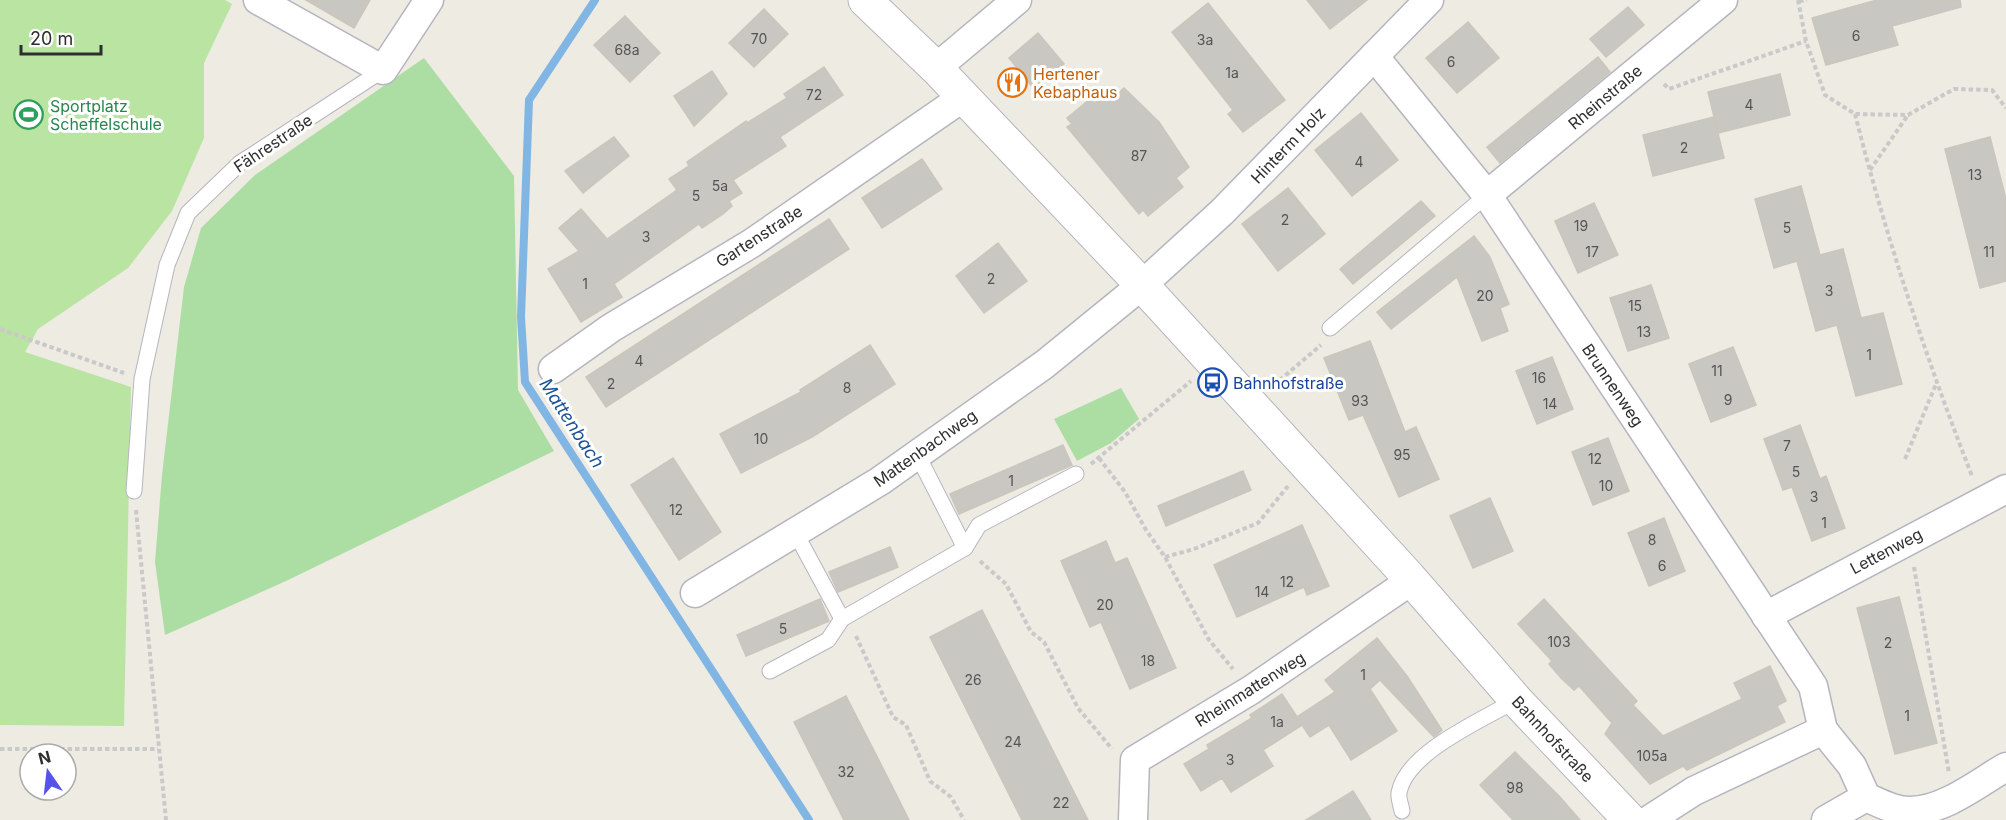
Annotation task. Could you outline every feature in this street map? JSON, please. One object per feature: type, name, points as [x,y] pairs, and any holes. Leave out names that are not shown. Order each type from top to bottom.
[{"type":"street","points":[[258,0],[383,70]]},
{"type":"street","name":"Fährestraße","points":[[383,70],[429,0]]},
{"type":"street","name":"Bahnhofstraße","points":[[865,0],[936,68],[1142,285],[1412,580],[1516,700],[1630,820]]},
{"type":"street","points":[[936,68],[1017,0]]},
{"type":"street","name":"Hinterm Holz","points":[[1142,285],[1222,212],[1429,0]]},
{"type":"street","name":"Rheinstraße","points":[[1487,195],[1723,0]]},
{"type":"street","name":"Brunnenweg","points":[[1374,56],[1487,195],[1812,686],[1823,730]]},
{"type":"street","name":"Gartenstraße","points":[[553,369],[611,328],[752,243],[962,98]]},
{"type":"street","name":"Mattenbachweg","points":[[695,592],[880,481],[1045,364],[1142,285]]},
{"type":"street","name":"Lettenweg","points":[[1766,616],[1994,495]]},
{"type":"street","name":"Rheinmattenweg","points":[[1135,760],[1251,690],[1412,580]]},
{"type":"street","points":[[1649,820],[1694,791],[1823,730],[1852,766],[1866,797],[1892,808],[1910,811],[1935,807],[2006,767]]},
{"type":"street","points":[[1133,820],[1135,760]]},
{"type":"street","points":[[1826,820],[1866,797]]},
{"type":"lane","name":"Fährestraße","points":[[134,491],[142,379],[167,265],[188,213],[240,163],[383,70]]},
{"type":"lane","points":[[1330,328],[1487,195]]},
{"type":"lane","points":[[918,454],[965,548]]},
{"type":"lane","points":[[770,671],[828,640],[844,617],[965,548],[979,525],[1076,474]]},
{"type":"lane","points":[[795,532],[844,617]]},
{"type":"lane","points":[[1402,811],[1399,793],[1410,768],[1426,753],[1516,700]]},
{"type":"path","points":[[1807,0],[1799,0],[1806,41],[1825,95],[1856,114],[1908,115]]},
{"type":"path","points":[[1647,63],[1669,89],[1806,41]]},
{"type":"path","points":[[1870,171],[1908,115],[1954,89],[1992,90],[2006,108]]},
{"type":"path","points":[[1856,114],[1870,171],[1936,384],[1994,495]]},
{"type":"path","points":[[1249,403],[1334,334],[1330,328]]},
{"type":"path","points":[[0,329],[142,379]]},
{"type":"path","points":[[1076,474],[1099,458],[1213,363]]},
{"type":"path","points":[[1905,459],[1936,384]]},
{"type":"path","points":[[1099,458],[1125,492],[1146,530],[1165,557],[1209,640],[1251,690]]},
{"type":"path","points":[[1165,557],[1194,549],[1258,523],[1305,464]]},
{"type":"path","points":[[134,491],[166,820]]},
{"type":"path","points":[[1910,538],[1953,797]]},
{"type":"path","points":[[965,548],[1006,584],[1031,632],[1044,642],[1084,716],[1111,749],[1135,760]]},
{"type":"path","points":[[844,617],[893,717],[906,725],[930,781],[951,797],[964,820]]},
{"type":"path","points":[[0,749],[158,749]]},
{"type":"green space","points":[[0,0],[225,0],[232,4],[204,63],[204,138],[172,211],[128,268],[38,329],[25,352],[131,387],[124,726],[0,725]]},
{"type":"green space","points":[[424,58],[514,176],[518,390],[554,451],[286,581],[165,635],[155,562],[162,475],[184,287],[201,228],[255,175]]},
{"type":"green space","points":[[1121,388],[1139,419],[1111,443],[1077,461],[1054,419]]},
{"type":"building","points":[[306,0],[370,0],[354,28]]},
{"type":"building","points":[[1307,0],[1367,0],[1330,29]]},
{"type":"building","points":[[1877,0],[1960,0],[1961,7],[1892,26],[1898,45],[1826,65],[1812,18]]},
{"type":"building","points":[[1208,3],[1285,100],[1243,132],[1228,114],[1233,110],[1172,32]]},
{"type":"building","points":[[1628,7],[1644,25],[1606,57],[1590,39]]},
{"type":"building","points":[[764,9],[788,34],[754,67],[729,43]]},
{"type":"building","points":[[625,16],[660,53],[630,82],[594,45]]},
{"type":"building","points":[[1468,22],[1499,58],[1457,93],[1426,58]]},
{"type":"building","points":[[1038,33],[1064,64],[1034,89],[1009,58]]},
{"type":"building","points":[[1598,57],[1610,72],[1500,163],[1487,147]]},
{"type":"building","points":[[824,67],[843,95],[780,137],[786,146],[733,180],[742,193],[729,201],[732,206],[723,214],[702,228],[699,224],[614,284],[622,297],[581,322],[548,269],[579,251],[559,228],[581,209],[607,239],[677,190],[669,179],[689,166],[687,162],[746,121],[747,123],[787,98],[784,94]]},
{"type":"building","points":[[712,71],[727,94],[694,126],[674,96]]},
{"type":"building","points":[[1780,74],[1790,115],[1718,133],[1708,92]]},
{"type":"building","points":[[1124,88],[1159,122],[1189,167],[1176,178],[1183,187],[1148,216],[1143,210],[1139,214],[1067,127],[1072,124],[1067,118],[1102,89],[1111,100]]},
{"type":"building","points":[[1361,113],[1398,160],[1352,196],[1315,150]]},
{"type":"building","points":[[1714,117],[1724,158],[1653,176],[1643,135]]},
{"type":"building","points":[[614,137],[629,156],[583,193],[565,171]]},
{"type":"building","points":[[1990,137],[2006,199],[2006,281],[1980,288],[1945,149]]},
{"type":"building","points":[[922,159],[942,189],[882,228],[862,198]]},
{"type":"building","points":[[1801,186],[1820,255],[1843,249],[1861,318],[1883,313],[1902,384],[1856,396],[1837,325],[1816,331],[1797,261],[1774,268],[1755,199]]},
{"type":"building","points":[[1288,188],[1325,234],[1278,271],[1242,224]]},
{"type":"building","points":[[1421,201],[1435,216],[1353,284],[1340,269]]},
{"type":"building","points":[[1594,203],[1618,255],[1578,273],[1555,221]]},
{"type":"building","points":[[829,219],[849,249],[606,407],[586,377]]},
{"type":"building","points":[[1474,236],[1490,257],[1509,304],[1500,308],[1508,331],[1482,341],[1457,277],[1391,329],[1377,312]]},
{"type":"building","points":[[998,243],[1027,281],[984,313],[956,276]]},
{"type":"building","points":[[1651,285],[1669,338],[1628,351],[1610,298]]},
{"type":"building","points":[[1370,341],[1405,432],[1416,427],[1439,479],[1399,497],[1363,415],[1349,420],[1324,358]]},
{"type":"building","points":[[870,345],[895,384],[812,437],[741,473],[720,434],[801,392],[800,390]]},
{"type":"building","points":[[1733,347],[1756,405],[1711,422],[1689,364]]},
{"type":"building","points":[[1552,357],[1573,409],[1537,424],[1516,371]]},
{"type":"building","points":[[1800,425],[1820,479],[1826,476],[1845,528],[1812,541],[1792,487],[1783,490],[1764,439]]},
{"type":"building","points":[[1608,438],[1629,491],[1593,505],[1572,452]]},
{"type":"building","points":[[1063,445],[1072,465],[959,514],[950,494]]},
{"type":"building","points":[[673,458],[721,532],[679,560],[631,485]]},
{"type":"building","points":[[1243,471],[1251,490],[1166,526],[1158,506]]},
{"type":"building","points":[[1490,498],[1513,551],[1473,568],[1450,516]]},
{"type":"building","points":[[1664,518],[1685,571],[1649,586],[1628,533]]},
{"type":"building","points":[[1302,525],[1329,586],[1307,595],[1304,587],[1237,617],[1214,565]]},
{"type":"building","points":[[1106,541],[1115,563],[1127,558],[1176,668],[1130,689],[1101,622],[1090,627],[1061,561]]},
{"type":"building","points":[[890,547],[898,567],[838,592],[829,572]]},
{"type":"building","points":[[1899,597],[1937,743],[1895,754],[1857,608]]},
{"type":"building","points":[[820,599],[829,621],[746,656],[737,635]]},
{"type":"building","points":[[1544,599],[1637,701],[1633,705],[1663,736],[1742,699],[1734,683],[1770,666],[1786,701],[1777,706],[1785,722],[1687,770],[1683,766],[1650,784],[1605,734],[1612,723],[1579,686],[1574,690],[1561,678],[1549,664],[1552,661],[1518,624]]},
{"type":"building","points":[[982,610],[1088,820],[1022,820],[930,637]]},
{"type":"building","points":[[1377,638],[1407,676],[1442,730],[1434,737],[1380,680],[1370,689],[1397,731],[1351,760],[1329,725],[1310,737],[1302,725],[1263,750],[1273,766],[1231,792],[1222,778],[1201,791],[1184,764],[1209,749],[1207,745],[1252,718],[1250,715],[1282,694],[1297,717],[1335,692],[1325,680]]},
{"type":"building","points":[[846,696],[909,820],[844,820],[794,722]]},
{"type":"building","points":[[1515,752],[1580,820],[1513,820],[1480,785]]},
{"type":"building","points":[[1353,791],[1371,820],[1306,820]]},
{"type":"waterway","name":"Mattenbach","points":[[595,0],[529,100],[521,317],[525,382],[809,820]]},
{"type":"place","name":"Hertener Kebaphaus","points":[[1012,83]]},
{"type":"place","name":"Sportplatz Scheffelschule","points":[[29,115]]},
{"type":"place","name":"Bahnhofstraße","points":[[1212,383]]}]
